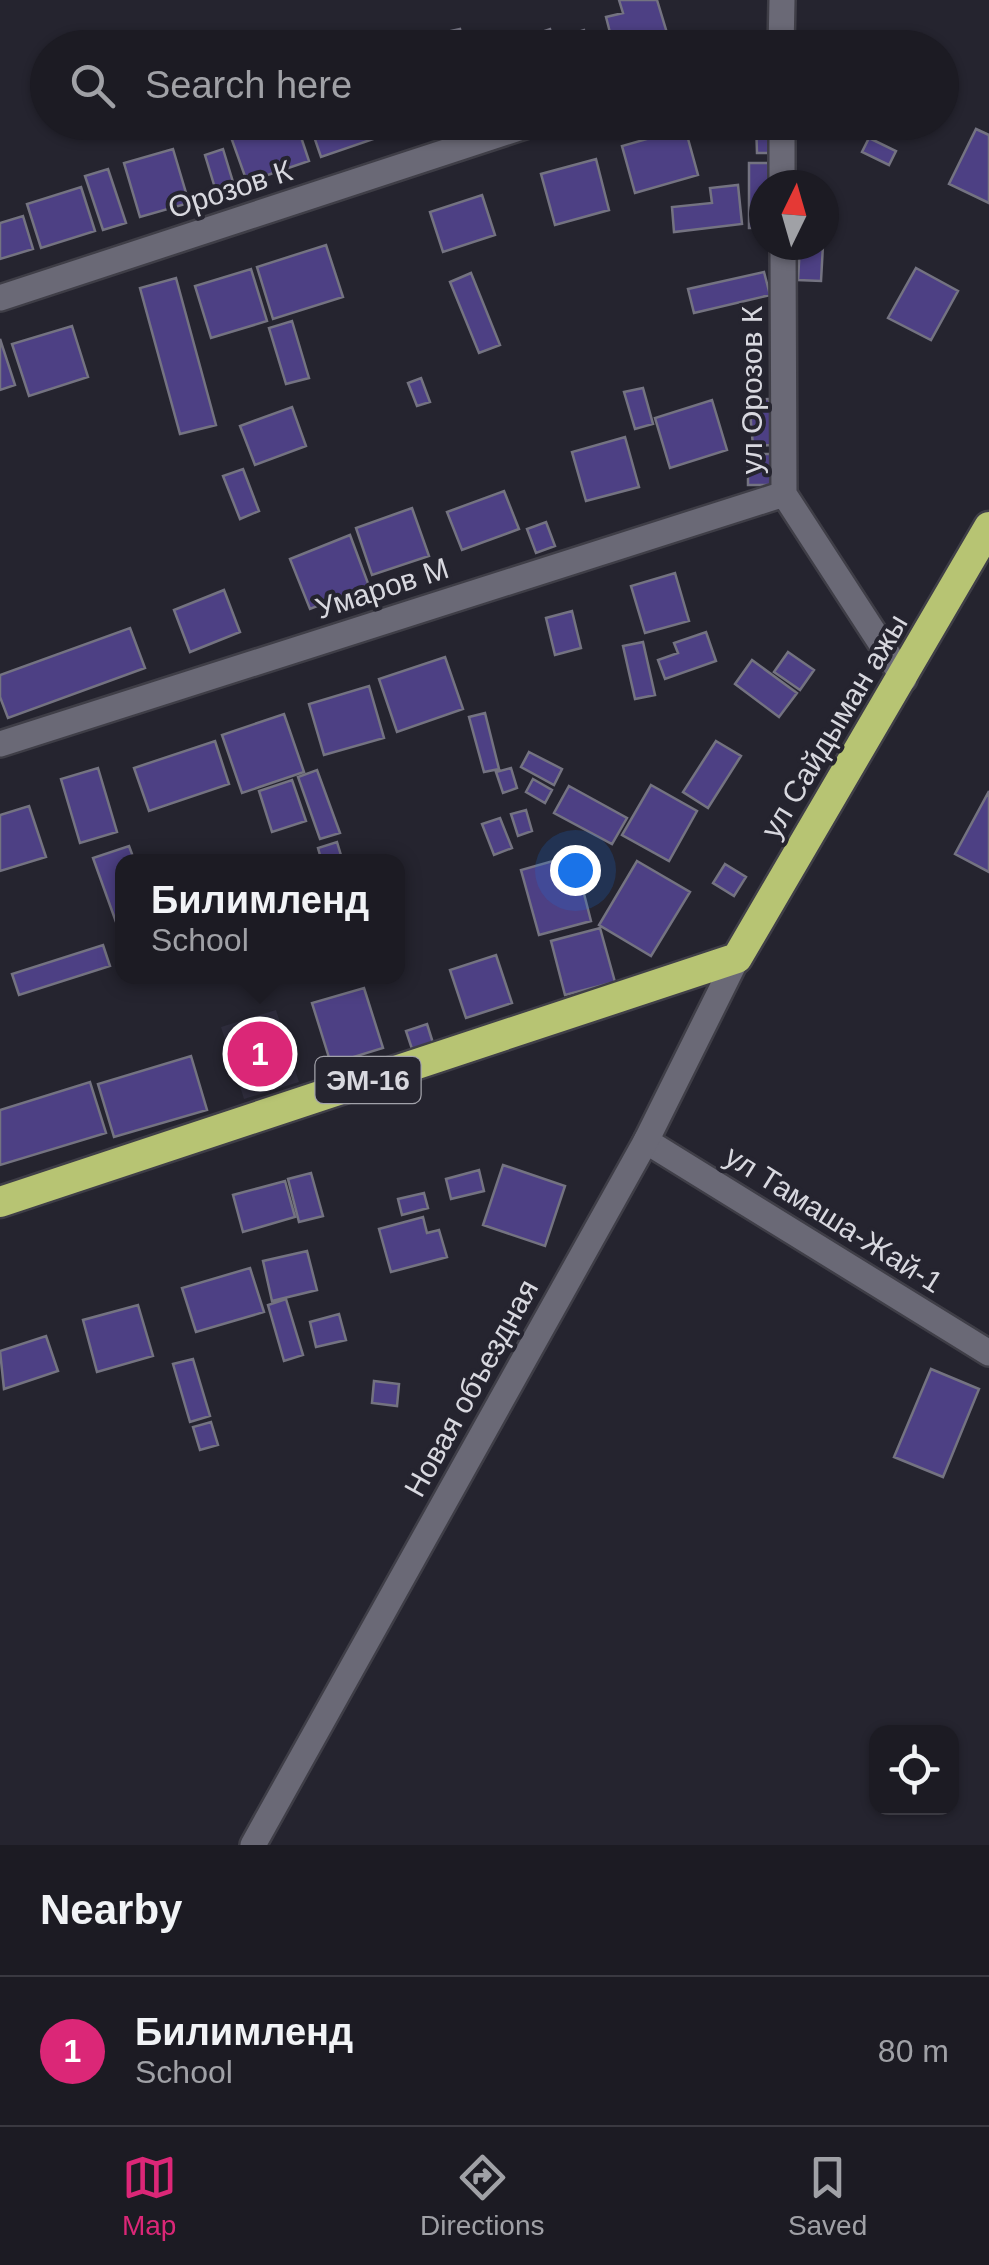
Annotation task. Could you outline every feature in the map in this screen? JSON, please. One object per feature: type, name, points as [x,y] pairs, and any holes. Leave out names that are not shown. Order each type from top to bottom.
[{"type":"highway","name":"ул Сайдыман ажы","points":[[737,958],[904,679],[989,527]]},
{"type":"highway","name":"ЭМ-16","points":[[0,1202],[737,958]]},
{"type":"street","points":[[778,30],[782,0]]},
{"type":"street","name":"Орозов К","points":[[0,298],[482,140]]},
{"type":"street","points":[[782,140],[782,170]]},
{"type":"street","name":"ул Орозов К","points":[[782,260],[784,494],[904,679]]},
{"type":"street","name":"Умаров М","points":[[0,744],[784,494]]},
{"type":"street","name":"Новая объездная","points":[[253,1845],[646,1140],[737,958]]},
{"type":"street","name":"ул Тамаша-Жай-1","points":[[646,1140],[989,1353]]},
{"type":"shaded area","points":[[276,1010],[299,1082],[244,1099],[221,1027]]},
{"type":"building","points":[[619,0],[657,0],[666,30],[609,30],[606,17],[623,13]]},
{"type":"building","points":[[976,129],[989,135],[989,203],[949,184]]},
{"type":"building","points":[[232,140],[302,140],[309,161],[247,182]]},
{"type":"building","points":[[315,140],[371,140],[321,157]]},
{"type":"building","points":[[643,140],[688,140],[698,175],[635,193],[622,146]]},
{"type":"building","points":[[757,140],[774,140],[774,153],[757,153]]},
{"type":"building","points":[[868,140],[896,151],[889,165],[862,152]]},
{"type":"building","points":[[173,149],[189,203],[140,217],[124,163]]},
{"type":"building","points":[[223,149],[233,182],[215,188],[205,155]]},
{"type":"building","points":[[596,159],[609,210],[555,225],[541,174]]},
{"type":"building","points":[[749,163],[771,163],[771,170],[749,170]]},
{"type":"building","points":[[108,169],[126,223],[103,230],[85,176]]},
{"type":"building","points":[[738,185],[742,224],[674,232],[672,207],[712,203],[710,188]]},
{"type":"building","points":[[81,187],[95,231],[41,248],[27,204]]},
{"type":"building","points":[[482,195],[495,235],[443,252],[430,212]]},
{"type":"building","points":[[23,216],[33,249],[0,259],[0,223]]},
{"type":"building","points":[[326,245],[343,297],[273,319],[257,267]]},
{"type":"building","points":[[799,260],[822,260],[821,281],[798,280]]},
{"type":"building","points":[[916,268],[958,291],[931,340],[888,318]]},
{"type":"building","points":[[251,269],[267,321],[211,338],[195,286]]},
{"type":"building","points":[[764,272],[770,295],[694,313],[688,289]]},
{"type":"building","points":[[471,273],[500,345],[479,353],[450,282]]},
{"type":"building","points":[[176,278],[216,425],[180,434],[140,288]]},
{"type":"building","points":[[292,321],[309,378],[286,384],[269,328]]},
{"type":"building","points":[[72,326],[88,377],[29,396],[12,344]]},
{"type":"building","points":[[0,339],[15,385],[0,390]]},
{"type":"building","points":[[421,378],[430,402],[417,406],[408,383]]},
{"type":"building","points":[[643,388],[653,424],[635,429],[624,392]]},
{"type":"building","points":[[769,399],[773,445],[753,446],[749,400]]},
{"type":"building","points":[[712,400],[727,450],[670,468],[655,418]]},
{"type":"building","points":[[292,407],[306,446],[255,465],[240,426]]},
{"type":"building","points":[[625,437],[639,487],[586,501],[572,452]]},
{"type":"building","points":[[748,454],[772,454],[772,485],[748,485]]},
{"type":"building","points":[[243,469],[259,511],[240,519],[223,476]]},
{"type":"building","points":[[504,491],[519,529],[462,550],[447,512]]},
{"type":"building","points":[[412,508],[429,556],[372,575],[356,528]]},
{"type":"building","points":[[546,522],[555,546],[536,553],[527,529]]},
{"type":"building","points":[[350,535],[369,586],[310,609],[290,559]]},
{"type":"building","points":[[675,573],[689,621],[645,633],[631,586]]},
{"type":"building","points":[[224,590],[240,632],[190,652],[174,610]]},
{"type":"building","points":[[572,611],[581,648],[555,655],[546,618]]},
{"type":"building","points":[[130,628],[145,668],[8,718],[0,697],[0,675]]},
{"type":"building","points":[[706,632],[716,661],[665,679],[658,660],[678,653],[674,643]]},
{"type":"building","points":[[643,642],[655,695],[635,699],[623,646]]},
{"type":"building","points":[[788,652],[814,670],[800,690],[774,672]]},
{"type":"building","points":[[445,657],[463,709],[397,732],[379,679]]},
{"type":"building","points":[[752,660],[797,693],[779,717],[735,684]]},
{"type":"building","points":[[369,686],[384,738],[324,755],[309,704]]},
{"type":"building","points":[[485,713],[499,769],[484,772],[469,717]]},
{"type":"building","points":[[284,714],[304,772],[242,793],[222,735]]},
{"type":"building","points":[[215,741],[229,784],[149,811],[134,768]]},
{"type":"building","points":[[716,741],[741,756],[708,808],[683,792]]},
{"type":"building","points":[[529,752],[562,769],[554,785],[521,767]]},
{"type":"building","points":[[98,768],[117,832],[80,843],[61,779]]},
{"type":"building","points":[[511,768],[517,788],[503,793],[496,772]]},
{"type":"building","points":[[317,770],[340,833],[320,839],[298,777]]},
{"type":"building","points":[[533,779],[552,790],[545,803],[526,792]]},
{"type":"building","points":[[292,780],[306,821],[272,832],[259,791]]},
{"type":"building","points":[[651,785],[697,811],[669,861],[622,835]]},
{"type":"building","points":[[569,786],[627,818],[612,844],[554,813]]},
{"type":"building","points":[[989,791],[989,872],[955,854]]},
{"type":"building","points":[[29,806],[46,857],[0,871],[0,815]]},
{"type":"building","points":[[526,810],[532,831],[518,836],[511,814]]},
{"type":"building","points":[[500,818],[512,848],[494,855],[482,824]]},
{"type":"building","points":[[337,842],[341,854],[320,854],[318,848]]},
{"type":"building","points":[[129,846],[132,854],[115,854],[115,919],[93,858]]},
{"type":"building","points":[[574,855],[591,921],[539,935],[521,870]]},
{"type":"building","points":[[637,861],[690,892],[651,956],[599,925]]},
{"type":"building","points":[[725,864],[746,877],[734,896],[713,883]]},
{"type":"building","points":[[600,928],[615,982],[565,995],[551,941]]},
{"type":"building","points":[[103,945],[110,966],[19,995],[12,974]]},
{"type":"building","points":[[496,955],[512,1003],[466,1018],[450,970]]},
{"type":"building","points":[[364,988],[383,1048],[331,1064],[312,1003]]},
{"type":"building","points":[[427,1024],[433,1043],[412,1049],[406,1031]]},
{"type":"building","points":[[191,1056],[207,1110],[114,1137],[98,1084]]},
{"type":"building","points":[[90,1082],[106,1133],[0,1165],[0,1110]]},
{"type":"building","points":[[503,1165],[565,1186],[545,1246],[483,1225]]},
{"type":"building","points":[[479,1170],[484,1191],[451,1199],[446,1179]]},
{"type":"building","points":[[311,1173],[323,1216],[299,1222],[288,1179]]},
{"type":"building","points":[[285,1181],[295,1217],[243,1232],[233,1195]]},
{"type":"building","points":[[424,1193],[428,1208],[402,1215],[398,1199]]},
{"type":"building","points":[[423,1217],[427,1233],[439,1230],[447,1257],[391,1272],[379,1229]]},
{"type":"building","points":[[307,1251],[317,1290],[272,1301],[263,1261]]},
{"type":"building","points":[[250,1268],[264,1312],[196,1332],[182,1288]]},
{"type":"building","points":[[286,1299],[303,1355],[284,1361],[268,1305]]},
{"type":"building","points":[[138,1305],[153,1356],[97,1372],[83,1320]]},
{"type":"building","points":[[339,1314],[346,1340],[316,1347],[310,1322]]},
{"type":"building","points":[[46,1336],[58,1371],[4,1389],[0,1351]]},
{"type":"building","points":[[193,1359],[210,1416],[190,1422],[173,1364]]},
{"type":"building","points":[[931,1369],[979,1389],[943,1477],[894,1457]]},
{"type":"building","points":[[374,1381],[399,1384],[397,1406],[372,1403]]},
{"type":"building","points":[[211,1422],[218,1445],[200,1450],[193,1427]]},
{"type":"place","name":"Билимленд","points":[[260,1054]]}]
